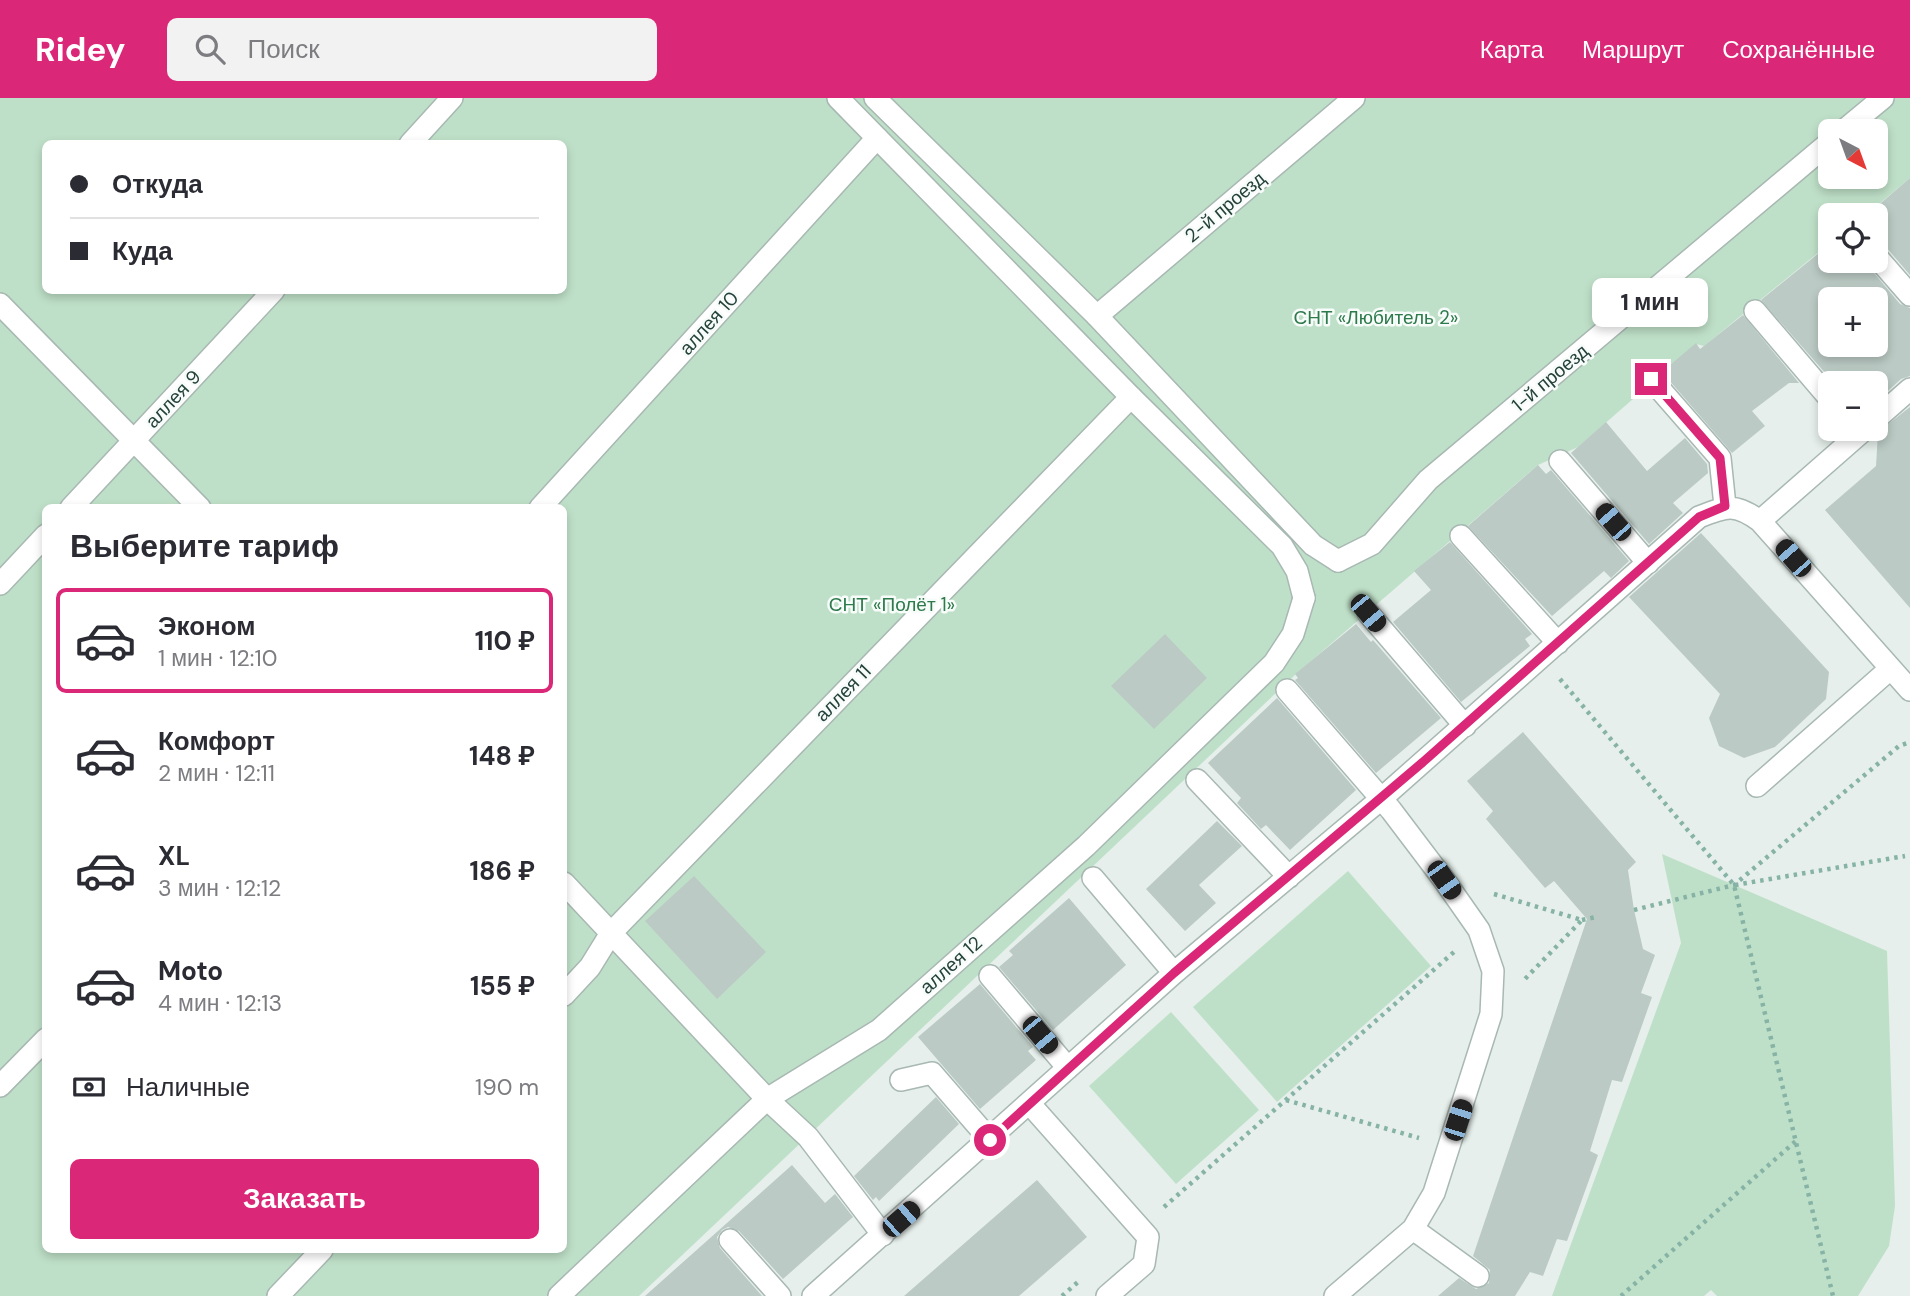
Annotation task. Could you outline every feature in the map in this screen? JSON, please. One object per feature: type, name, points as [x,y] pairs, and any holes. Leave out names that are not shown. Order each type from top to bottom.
[{"type":"street","points":[[414,140],[452,98]]},
{"type":"street","points":[[838,98],[1131,397]]},
{"type":"street","points":[[875,98],[1097,316]]},
{"type":"street","name":"2-й проезд","points":[[1097,316],[1354,98]]},
{"type":"street","points":[[1858,119],[1883,98]]},
{"type":"street","name":"аллея 10","points":[[544,504],[877,138]]},
{"type":"street","name":"1-й проезд","points":[[1097,316],[1313,545],[1338,561],[1372,544],[1428,480],[1818,152]]},
{"type":"street","points":[[1888,270],[1910,295]]},
{"type":"street","name":"аллея 9","points":[[75,504],[270,294]]},
{"type":"street","points":[[0,304],[196,504]]},
{"type":"street","points":[[1755,311],[1818,385]]},
{"type":"street","points":[[1651,379],[1720,458],[1725,506]]},
{"type":"street","points":[[1888,408],[1910,389]]},
{"type":"street","name":"аллея 12","points":[[559,1296],[767,1099],[878,1030],[1086,846],[1274,663],[1293,634],[1304,598],[1297,571],[1282,546],[1131,397]]},
{"type":"street","name":"аллея 11","points":[[567,992],[590,967],[611,933],[1131,397]]},
{"type":"street","points":[[1760,521],[1848,441]]},
{"type":"street","points":[[1560,461],[1648,563]]},
{"type":"street","points":[[813,1296],[1174,973],[1381,799],[1699,517],[1725,506],[1745,510],[1760,521],[1910,690]]},
{"type":"street","points":[[1461,536],[1550,650]]},
{"type":"street","points":[[0,584],[42,539]]},
{"type":"street","points":[[1368,613],[1465,726]]},
{"type":"street","points":[[1757,786],[1890,669]]},
{"type":"street","points":[[1287,690],[1381,799],[1444,880],[1479,930],[1493,971],[1491,1014],[1434,1193],[1413,1229],[1335,1296]]},
{"type":"street","points":[[1196,780],[1289,877]]},
{"type":"street","points":[[1093,878],[1174,973]]},
{"type":"street","points":[[567,886],[767,1099],[808,1137],[883,1235]]},
{"type":"street","points":[[990,976],[1068,1068]]},
{"type":"street","points":[[0,1086],[42,1043]]},
{"type":"street","points":[[901,1080],[932,1073],[990,1140]]},
{"type":"street","points":[[1029,1103],[1148,1237],[1143,1264],[1107,1296]]},
{"type":"street","points":[[1413,1229],[1478,1276]]},
{"type":"street","points":[[730,1240],[780,1296]]},
{"type":"street","points":[[278,1296],[319,1253]]},
{"type":"path","points":[[1550,650],[1734,885],[1833,1296]]},
{"type":"path","points":[[1734,885],[1899,746],[1910,742]]},
{"type":"path","points":[[1634,911],[1734,885],[1905,856]]},
{"type":"path","points":[[1444,880],[1582,920],[1596,917]]},
{"type":"path","points":[[1491,1014],[1582,920]]},
{"type":"path","points":[[1139,1228],[1479,930]]},
{"type":"path","points":[[1286,1100],[1449,1146]]},
{"type":"path","points":[[1621,1296],[1797,1140]]},
{"type":"path","points":[[1062,1296],[1081,1279]]},
{"type":"green space","name":"СНТ «Полёт 1»","points":[[0,98],[1910,98],[1910,178],[1880,203],[1818,203],[1818,253],[1704,346],[1696,344],[1578,447],[1538,465],[1296,674],[639,1296],[0,1296]]},
{"type":"green space","points":[[1662,854],[1887,951],[1895,1206],[1889,1246],[1858,1296],[1717,1296],[1711,1290],[1704,1296],[1552,1296],[1681,943]]},
{"type":"green space","points":[[1348,871],[1431,966],[1277,1102],[1193,1007]]},
{"type":"green space","points":[[1171,1012],[1259,1110],[1176,1184],[1089,1086]]},
{"type":"building","points":[[1910,178],[1910,275],[1888,249],[1888,203],[1881,203]]},
{"type":"building","points":[[1818,254],[1818,273],[1874,273],[1886,287],[1818,287],[1818,357],[1888,357],[1888,290],[1900,304],[1910,308],[1910,376],[1901,379],[1888,391],[1888,371],[1823,371],[1761,300]]},
{"type":"building","points":[[1743,315],[1799,383],[1789,383],[1752,411],[1765,426],[1732,453],[1662,372],[1696,343],[1700,349]]},
{"type":"building","points":[[1910,407],[1910,608],[1825,510],[1876,466],[1877,441],[1888,441],[1888,424]]},
{"type":"building","points":[[1606,422],[1647,471],[1685,438],[1707,464],[1708,473],[1673,503],[1683,513],[1649,544],[1571,453]]},
{"type":"building","points":[[1538,465],[1546,474],[1551,470],[1629,561],[1611,578],[1604,571],[1552,616],[1468,526]]},
{"type":"building","points":[[1701,533],[1829,672],[1826,699],[1775,747],[1744,758],[1719,746],[1709,718],[1720,694],[1629,597]]},
{"type":"building","points":[[1450,542],[1532,634],[1525,639],[1530,646],[1461,702],[1393,622],[1431,590],[1414,571]]},
{"type":"building","points":[[1356,624],[1441,718],[1376,773],[1295,680],[1298,678],[1295,674]]},
{"type":"building","points":[[1165,634],[1207,678],[1154,729],[1111,686]]},
{"type":"building","points":[[1277,698],[1356,790],[1290,850],[1266,825],[1261,829],[1237,803],[1241,798],[1208,763]]},
{"type":"building","points":[[1523,732],[1636,862],[1628,870],[1634,910],[1643,949],[1655,955],[1641,993],[1652,997],[1622,1082],[1612,1080],[1590,1151],[1598,1155],[1567,1241],[1557,1239],[1543,1276],[1530,1272],[1515,1296],[1438,1296],[1459,1278],[1476,1289],[1489,1283],[1490,1270],[1473,1256],[1587,919],[1554,881],[1545,888],[1486,819],[1493,811],[1467,781]]},
{"type":"building","points":[[1217,821],[1242,846],[1199,885],[1216,903],[1185,931],[1146,889]]},
{"type":"building","points":[[694,876],[766,952],[717,999],[645,921]]},
{"type":"building","points":[[1069,898],[1126,965],[1053,1030],[999,967],[1013,955],[1009,951]]},
{"type":"building","points":[[980,984],[1033,1047],[1028,1051],[1036,1060],[980,1109],[918,1037]]},
{"type":"building","points":[[936,1097],[959,1124],[879,1201],[876,1197],[873,1200],[854,1176]]},
{"type":"building","points":[[792,1165],[825,1203],[835,1194],[853,1217],[783,1279],[739,1231],[728,1227],[722,1230],[717,1237],[720,1248],[762,1296],[645,1296]]},
{"type":"building","points":[[1037,1180],[1087,1237],[1019,1296],[904,1296]]},
{"type":"route","points":[[990,1140],[1174,973],[1465,726],[1699,517],[1725,506],[1720,458],[1651,379]]},
{"type":"park label","name":"СНТ «Любитель 2»","points":[[1376,317]]}]
